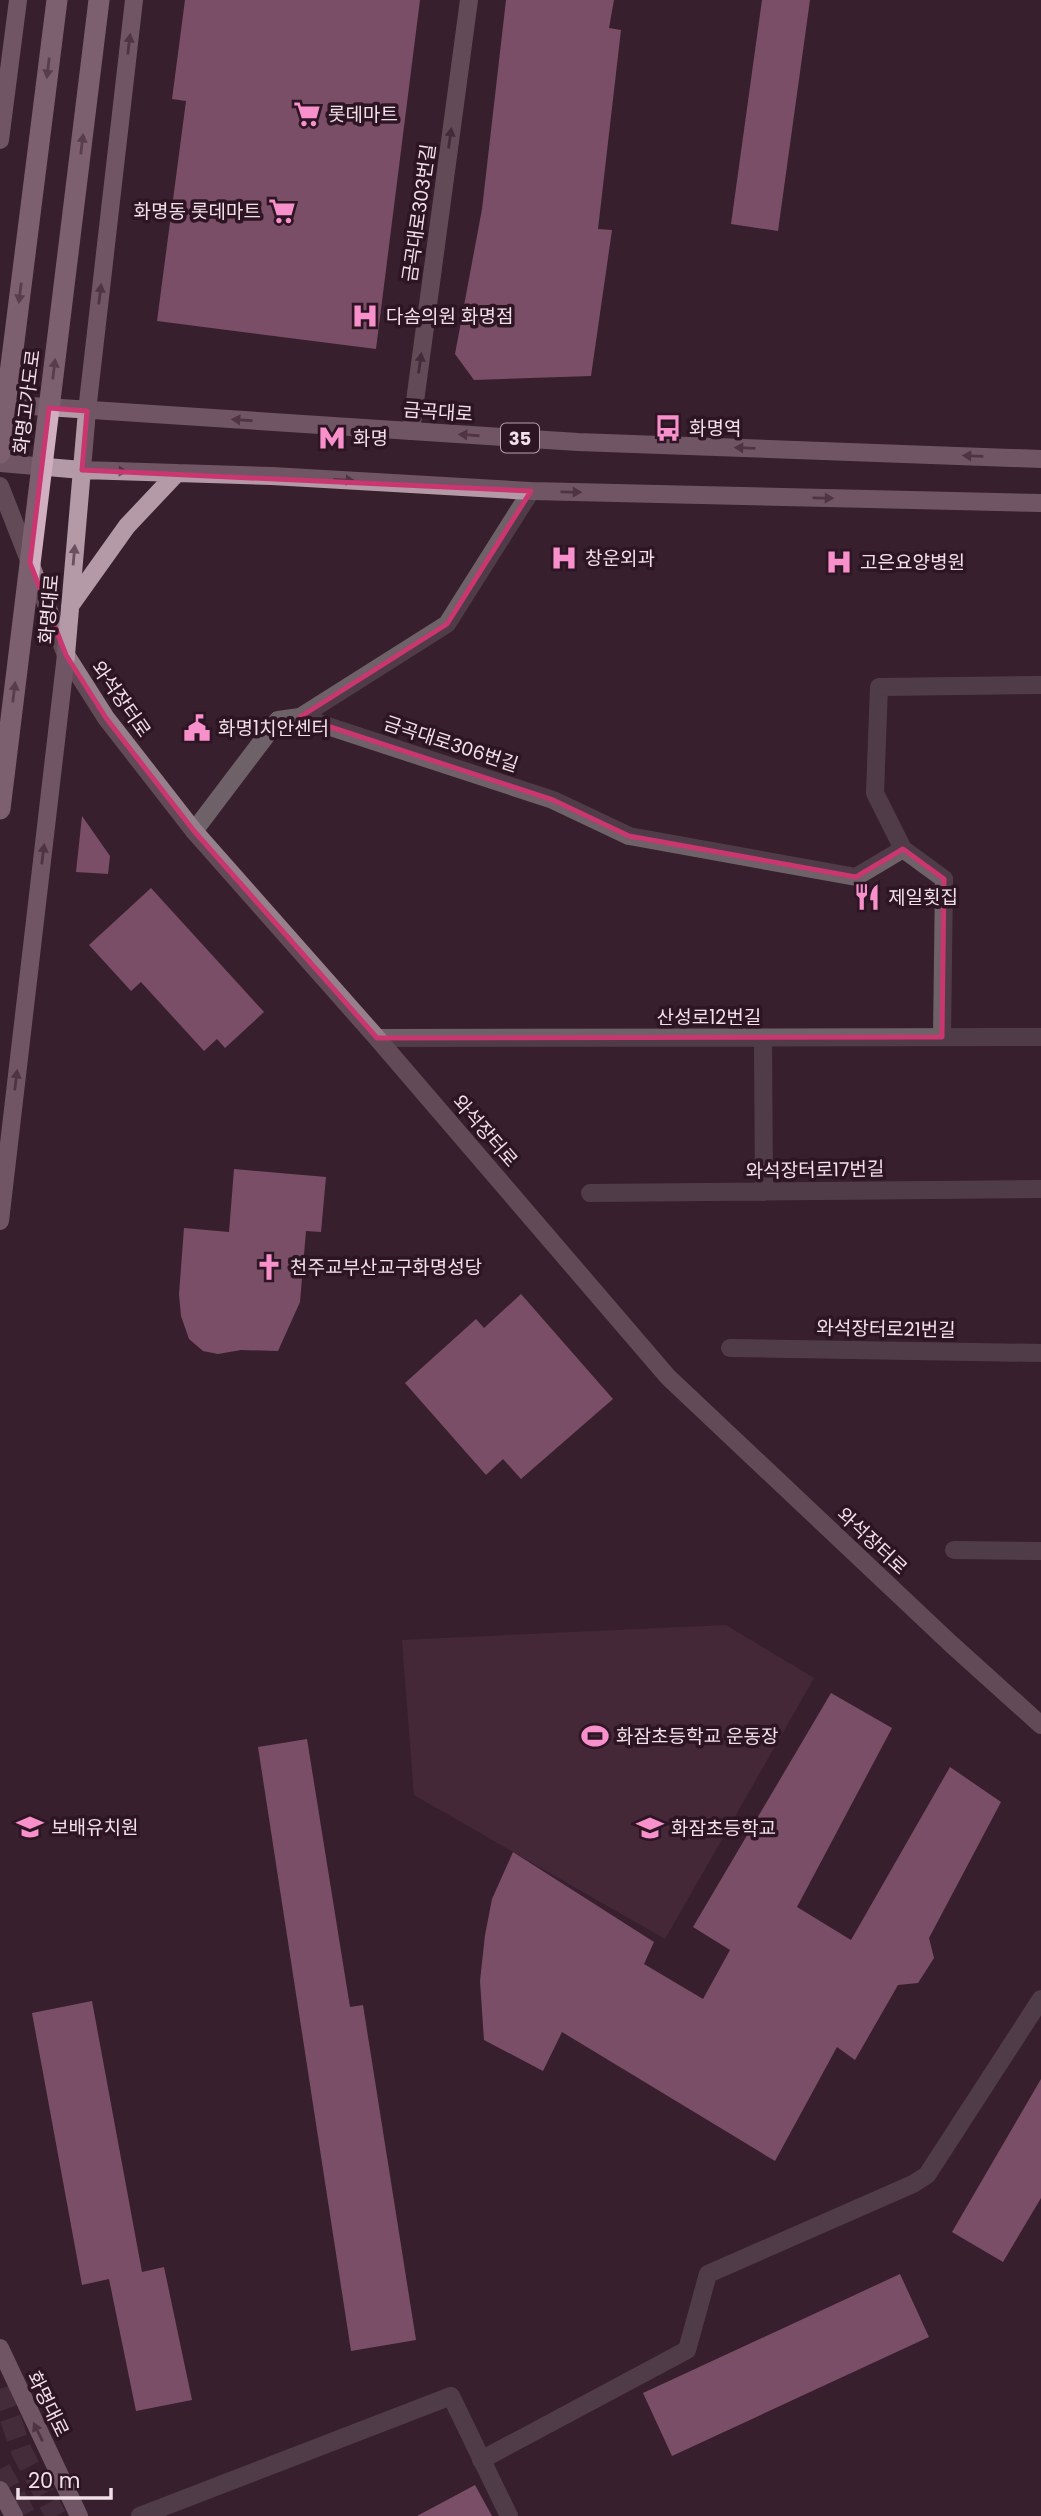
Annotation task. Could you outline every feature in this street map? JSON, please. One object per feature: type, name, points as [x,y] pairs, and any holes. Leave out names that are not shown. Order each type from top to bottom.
[{"type":"highway","name":"화명고가도로","points":[[0,453],[57,0]]},
{"type":"highway","name":"화명고가도로","points":[[0,809],[99,0]]},
{"type":"main road","points":[[0,140],[18,0]]},
{"type":"main road","name":"화명대로","points":[[0,1221],[66,655],[87,411],[134,0]]},
{"type":"main road","name":"금곡대로303번길","points":[[411,431],[469,0]]},
{"type":"main road","name":"금곡대로","points":[[0,404],[578,442],[1041,458]]},
{"type":"main road","points":[[0,463],[82,470],[272,476],[531,491],[1041,503]]},
{"type":"main road","points":[[70,606],[127,526],[177,473]]},
{"type":"main road","name":"와석장터로","points":[[0,486],[66,655],[106,718],[194,831],[377,1038],[668,1377],[950,1643],[1041,1725]]},
{"type":"main road","name":"화명대로","points":[[0,2348],[3,2367],[79,2516]]},
{"type":"main road","points":[[0,2490],[14,2516]]},
{"type":"street","points":[[194,831],[278,720],[300,716],[447,624],[531,491]]},
{"type":"street","points":[[942,1037],[944,879],[903,849],[875,793],[879,687],[1041,685]]},
{"type":"street","name":"금곡대로306번길","points":[[300,716],[553,800],[629,836],[856,877],[903,849]]},
{"type":"street","name":"산성로12번길","points":[[377,1038],[1041,1037]]},
{"type":"street","points":[[763,1038],[764,1192]]},
{"type":"street","name":"와석장터로17번길","points":[[590,1193],[1041,1189]]},
{"type":"street","name":"와석장터로21번길","points":[[730,1348],[1041,1353]]},
{"type":"street","points":[[954,1550],[1041,1551]]},
{"type":"street","points":[[481,2460],[687,2350],[708,2274],[913,2185],[927,2175],[1041,2000]]},
{"type":"street","points":[[140,2516],[451,2396],[509,2516]]},
{"type":"highlighted area","points":[[49,408],[87,411],[82,470],[531,491],[447,624],[300,717],[553,800],[629,836],[856,877],[903,849],[944,879],[942,1037],[377,1038],[194,831],[106,718],[66,655],[30,563]]},
{"type":"shaded area","name":"화잠초등학교 운동장","points":[[726,1625],[814,1678],[665,1939],[414,1795],[402,1640]]},
{"type":"building","name":"화명동 롯데마트","points":[[185,0],[420,0],[376,349],[157,321],[186,101],[172,99]]},
{"type":"building","points":[[506,0],[614,0],[609,28],[621,30],[598,229],[612,230],[591,376],[474,380],[455,354],[482,209]]},
{"type":"building","points":[[762,0],[810,0],[778,231],[731,224]]},
{"type":"building","points":[[82,816],[110,856],[108,874],[76,872]]},
{"type":"building","points":[[151,888],[264,1012],[225,1048],[217,1039],[204,1051],[141,982],[131,991],[89,945]]},
{"type":"building","name":"천주교부산교구화명성당","points":[[234,1169],[326,1177],[321,1232],[306,1231],[300,1302],[278,1351],[241,1350],[218,1354],[203,1351],[189,1339],[181,1316],[179,1294],[184,1228],[229,1232]]},
{"type":"building","points":[[521,1294],[613,1399],[521,1479],[503,1459],[486,1475],[405,1383],[476,1319],[484,1328]]},
{"type":"building","points":[[831,1693],[892,1728],[797,1907],[851,1940],[950,1767],[1001,1802],[929,1938],[934,1958],[918,1983],[898,1985],[855,2060],[837,2047],[775,2161],[562,2032],[543,2071],[484,2040],[480,1981],[485,1935],[492,1899],[513,1852],[654,1942],[644,1964],[703,1999],[730,1950],[693,1927]]},
{"type":"building","points":[[307,1739],[350,2007],[363,2005],[416,2340],[351,2351],[258,1747]]},
{"type":"building","points":[[92,2001],[142,2272],[164,2267],[192,2400],[136,2411],[109,2279],[82,2285],[32,2013]]},
{"type":"building","points":[[1041,2079],[1041,2198],[1003,2262],[952,2232]]},
{"type":"building","points":[[900,2274],[929,2337],[672,2456],[643,2393]]},
{"type":"building","points":[[475,2485],[492,2516],[417,2516]]},
{"type":"tunnel","points":[[0,2389],[22,2452],[56,2516]]},
{"type":"tunnel","points":[[0,2469],[26,2516]]},
{"type":"place","name":"롯데마트","points":[[307,114]]},
{"type":"place","name":"화명동 롯데마트","points":[[282,211]]},
{"type":"place","name":"다솜의원 화명점","points":[[365,316]]},
{"type":"place","name":"화명역","points":[[668,428]]},
{"type":"place","name":"화명","points":[[332,438]]},
{"type":"place","name":"창운외과","points":[[564,558]]},
{"type":"place","name":"고은요양병원","points":[[839,562]]},
{"type":"place","name":"화명1치안센터","points":[[197,728]]},
{"type":"place","name":"제일횟집","points":[[867,897]]},
{"type":"place","name":"천주교부산교구화명성당","points":[[269,1267]]},
{"type":"place","name":"화잠초등학교 운동장","points":[[595,1736]]},
{"type":"place","name":"보배유치원","points":[[30,1827]]},
{"type":"place","name":"화잠초등학교","points":[[650,1828]]}]
